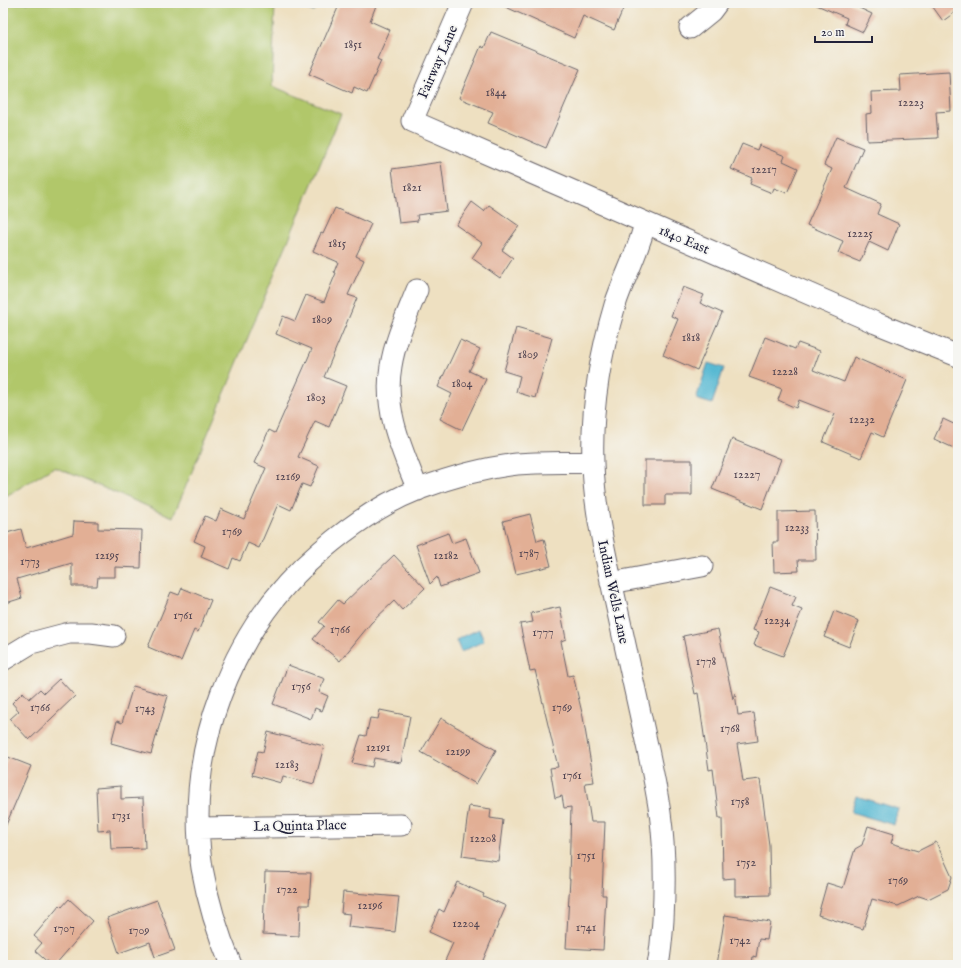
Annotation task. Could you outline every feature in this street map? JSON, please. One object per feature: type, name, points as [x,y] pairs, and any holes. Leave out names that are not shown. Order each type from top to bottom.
[{"type":"street","name":"Fairway Lane","points":[[412,121],[463,3]]},
{"type":"street","points":[[690,28],[717,3]]},
{"type":"street","name":"1840 East","points":[[412,121],[869,320],[958,356]]},
{"type":"street","name":"Indian Wells Lane","points":[[645,223],[643,236],[628,269],[615,304],[604,348],[593,426],[593,462],[595,503],[602,543],[653,773],[660,815],[664,868],[663,922],[661,953],[658,965]]},
{"type":"street","points":[[417,290],[395,347],[390,366],[389,386],[390,406],[399,444],[418,490]]},
{"type":"street","points":[[231,965],[221,940],[210,904],[202,867],[199,828],[202,766],[211,724],[224,688],[239,653],[258,620],[282,589],[309,561],[333,540],[359,521],[388,504],[418,490],[454,477],[483,470],[518,464],[593,462]]},
{"type":"street","points":[[611,583],[702,566]]},
{"type":"street","points":[[3,660],[31,643],[69,633],[91,633],[114,636]]},
{"type":"street","name":"La Quinta Place","points":[[199,828],[402,825]]},
{"type":"green space","points":[[3,3],[275,3],[272,86],[341,114],[173,517],[54,467],[3,498]]},
{"type":"water","points":[[300,3],[318,3],[314,12],[299,5]]},
{"type":"water","points":[[708,363],[724,368],[712,404],[696,399]]},
{"type":"water","points":[[479,629],[484,641],[461,652],[456,640]]},
{"type":"water","points":[[856,796],[898,809],[894,825],[851,812]]},
{"type":"building","points":[[340,3],[377,3],[370,21],[390,30],[377,59],[381,61],[367,93],[354,87],[352,93],[309,74]]},
{"type":"building","points":[[497,3],[608,3],[623,9],[614,30],[583,16],[574,38]]},
{"type":"building","points":[[812,3],[849,3],[872,14],[863,32],[845,24],[847,18]]},
{"type":"building","points":[[930,3],[958,3],[958,10],[943,21]]},
{"type":"building","points":[[491,32],[580,69],[546,148],[488,123],[493,112],[459,98],[481,46],[484,48]]},
{"type":"building","points":[[949,72],[951,111],[936,112],[938,138],[867,141],[866,114],[872,113],[871,92],[901,91],[900,75]]},
{"type":"building","points":[[836,137],[863,148],[846,188],[881,204],[877,214],[899,224],[888,251],[869,242],[860,262],[838,253],[843,241],[807,225],[832,169],[824,165]]},
{"type":"building","points":[[742,144],[757,150],[759,145],[785,156],[783,161],[798,168],[787,193],[774,188],[772,193],[750,184],[752,178],[731,169]]},
{"type":"building","points":[[441,162],[447,211],[417,215],[418,221],[399,223],[392,169]]},
{"type":"building","points":[[472,202],[484,211],[489,205],[519,226],[502,250],[513,258],[500,278],[472,258],[482,243],[456,225]]},
{"type":"building","points":[[335,208],[371,224],[356,256],[364,260],[348,295],[357,298],[324,377],[346,386],[329,427],[315,421],[298,457],[319,466],[310,487],[302,484],[291,510],[278,504],[259,548],[248,543],[240,561],[233,558],[229,569],[201,557],[205,546],[194,541],[205,516],[216,521],[221,509],[244,519],[266,468],[254,463],[269,430],[275,433],[312,349],[276,334],[283,316],[295,321],[306,295],[324,302],[336,273],[334,272],[338,262],[313,251]]},
{"type":"building","points":[[683,287],[704,295],[700,303],[722,313],[697,370],[663,355],[678,319],[671,316]]},
{"type":"building","points":[[516,328],[552,338],[535,398],[516,392],[520,376],[504,371]]},
{"type":"building","points":[[765,337],[795,349],[798,343],[820,351],[813,370],[844,382],[854,357],[907,380],[883,437],[872,432],[861,458],[823,442],[835,414],[799,400],[796,408],[778,400],[782,389],[749,377]]},
{"type":"building","points":[[460,340],[480,349],[469,371],[486,379],[462,430],[440,419],[452,394],[438,387]]},
{"type":"building","points":[[943,419],[958,426],[958,450],[934,439]]},
{"type":"building","points":[[732,439],[781,459],[762,509],[712,489]]},
{"type":"building","points":[[645,460],[692,460],[692,495],[665,495],[665,505],[645,505]]},
{"type":"building","points":[[815,511],[816,560],[798,560],[799,571],[774,572],[773,542],[778,542],[778,512]]},
{"type":"building","points":[[530,514],[537,541],[544,539],[551,566],[516,574],[503,521]]},
{"type":"building","points":[[74,521],[98,522],[98,529],[142,530],[141,568],[115,567],[115,577],[98,577],[97,586],[72,586],[72,563],[17,579],[22,598],[3,604],[3,534],[21,529],[26,548],[73,534]]},
{"type":"building","points":[[448,533],[452,543],[466,538],[479,573],[440,587],[437,577],[430,584],[416,545]]},
{"type":"building","points":[[394,555],[425,588],[402,610],[394,601],[371,623],[340,661],[313,639],[324,626],[319,622],[338,600],[343,604]]},
{"type":"building","points":[[770,587],[796,597],[792,606],[802,610],[783,656],[754,645],[759,632],[753,630]]},
{"type":"building","points":[[182,588],[211,600],[198,632],[194,630],[181,661],[148,647],[171,592],[179,595]]},
{"type":"building","points":[[560,607],[566,639],[561,641],[568,676],[573,675],[583,717],[594,782],[585,783],[591,822],[605,822],[602,895],[606,895],[603,950],[566,948],[570,879],[571,807],[564,808],[562,796],[555,798],[550,768],[558,767],[535,670],[530,671],[520,624],[533,622],[531,613]]},
{"type":"building","points":[[834,611],[859,621],[849,647],[824,637]]},
{"type":"building","points":[[718,629],[733,699],[735,693],[738,715],[754,713],[758,741],[737,744],[743,781],[760,779],[769,845],[770,895],[735,896],[735,878],[723,879],[722,818],[719,818],[713,769],[709,770],[698,693],[695,694],[683,636]]},
{"type":"building","points":[[288,665],[325,679],[319,692],[328,696],[322,711],[315,708],[311,719],[273,704]]},
{"type":"building","points":[[59,679],[75,696],[29,740],[10,719],[19,711],[12,703],[23,692],[29,699],[40,689],[44,693]]},
{"type":"building","points":[[133,686],[168,696],[151,754],[111,743],[117,721],[122,723]]},
{"type":"building","points":[[380,710],[410,716],[401,763],[374,758],[372,767],[352,763],[361,735],[366,736],[370,718],[378,719]]},
{"type":"building","points":[[441,718],[496,750],[476,784],[421,752]]},
{"type":"building","points":[[268,732],[324,746],[314,784],[283,776],[281,783],[252,775],[258,751],[263,752]]},
{"type":"building","points":[[8,757],[31,766],[3,832],[3,769]]},
{"type":"building","points":[[121,786],[121,799],[143,798],[145,848],[111,849],[110,830],[98,831],[96,788]]},
{"type":"building","points":[[469,806],[491,809],[490,818],[503,820],[498,861],[462,856]]},
{"type":"building","points":[[868,826],[894,834],[891,843],[918,851],[936,842],[952,877],[948,889],[928,899],[919,896],[898,906],[872,899],[863,929],[818,915],[827,883],[843,888],[855,849],[862,845]]},
{"type":"building","points":[[265,872],[311,873],[309,905],[300,905],[299,936],[263,934]]},
{"type":"building","points":[[457,882],[506,906],[481,965],[443,965],[453,943],[429,932],[439,909],[444,912]]},
{"type":"building","points":[[343,892],[399,897],[395,932],[348,927],[350,914],[341,913]]},
{"type":"building","points":[[69,899],[93,921],[55,965],[51,965],[35,951],[42,943],[34,936],[60,905],[62,907]]},
{"type":"building","points":[[157,900],[175,950],[155,957],[150,942],[119,953],[107,918]]},
{"type":"building","points":[[725,915],[770,922],[767,940],[759,939],[756,957],[753,956],[752,965],[717,965]]}]
